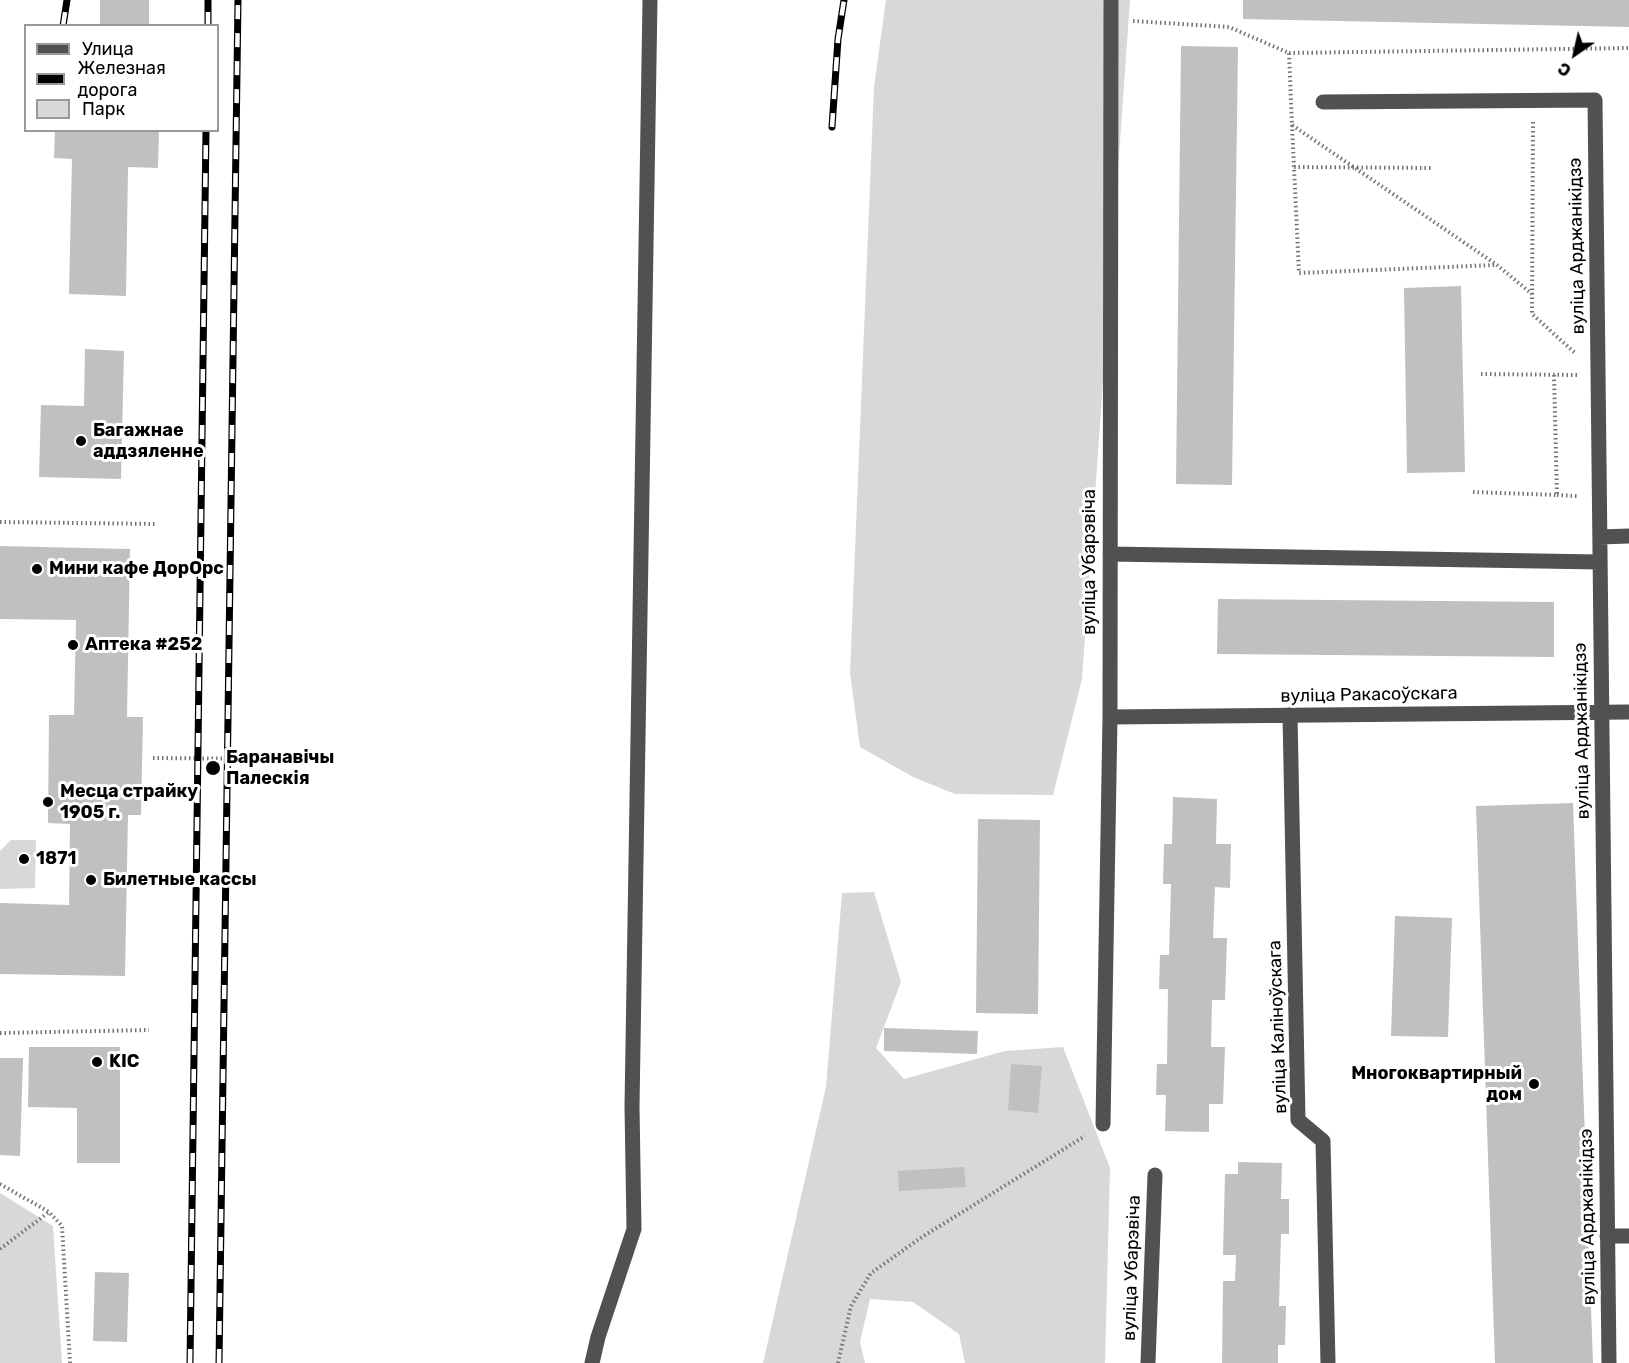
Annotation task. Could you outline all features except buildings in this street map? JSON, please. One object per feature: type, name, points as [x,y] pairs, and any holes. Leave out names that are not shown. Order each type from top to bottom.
[{"type":"street","points":[[592,1363],[598,1337],[634,1229],[632,1082],[650,0]]},
{"type":"street","name":"вуліца Убарэвіча","points":[[1103,1124],[1110,717],[1111,0]]},
{"type":"street","points":[[1323,102],[1533,100]]},
{"type":"street","name":"вуліца Арджанікідзэ","points":[[1533,100],[1595,100],[1609,1363]]},
{"type":"street","points":[[1600,537],[1629,536]]},
{"type":"street","points":[[1110,554],[1600,562]]},
{"type":"street","name":"вуліца Ракасоўскага","points":[[1110,717],[1629,712]]},
{"type":"street","name":"вуліца Каліноўскага","points":[[1290,715],[1298,1120],[1323,1141],[1328,1363]]},
{"type":"street","name":"вуліца Убарэвіча","points":[[1148,1363],[1155,1174]]},
{"type":"street","points":[[1607,1236],[1629,1236]]},
{"type":"path","points":[[1110,20],[1229,27],[1289,53],[1629,48]]},
{"type":"path","points":[[1289,53],[1299,273],[1497,265]]},
{"type":"path","points":[[1533,100],[1532,314],[1598,375]]},
{"type":"path","points":[[1292,125],[1497,265],[1532,294]]},
{"type":"path","points":[[1294,167],[1432,168]]},
{"type":"path","points":[[1481,374],[1598,375]]},
{"type":"path","points":[[1473,492],[1557,495],[1554,375]]},
{"type":"path","points":[[0,522],[157,524]]},
{"type":"path","points":[[153,758],[266,759]]},
{"type":"path","points":[[0,1033],[149,1030]]},
{"type":"path","points":[[838,1363],[851,1306],[871,1273],[922,1237],[1103,1124]]},
{"type":"path","points":[[0,1184],[49,1212],[62,1226],[70,1363]]},
{"type":"path","points":[[0,1249],[49,1212]]},
{"type":"green space","points":[[886,0],[1130,0],[1082,679],[1053,795],[955,794],[913,777],[860,747],[850,673],[874,87]]},
{"type":"green space","points":[[11,840],[36,840],[35,888],[0,889],[0,851]]},
{"type":"green space","points":[[874,892],[901,982],[876,1048],[904,1079],[1005,1051],[1063,1047],[1110,1168],[1105,1363],[965,1363],[959,1334],[913,1302],[870,1299],[860,1342],[865,1363],[763,1363],[826,1087],[842,893]]},
{"type":"green space","points":[[0,1193],[53,1226],[62,1363],[0,1363]]},
{"type":"railway","points":[[63,24],[67,0]]},
{"type":"railway","points":[[208,0],[208,24]]},
{"type":"railway","points":[[219,1363],[238,0]]},
{"type":"railway","points":[[832,127],[838,39],[844,0]]},
{"type":"railway","points":[[190,1363],[206,132]]},
{"type":"place","name":"Багажнае аддзяленне","points":[[81,441]]},
{"type":"place","name":"Мини кафе ДорОрс","points":[[37,569]]},
{"type":"place","name":"Аптека #252","points":[[73,645]]},
{"type":"place","name":"Баранавічы Палескія","points":[[213,768]]},
{"type":"place","name":"Месца страйку 1905 г.","points":[[48,802]]},
{"type":"place","name":"1871","points":[[24,859]]},
{"type":"place","name":"Билетные кассы","points":[[91,880]]},
{"type":"place","name":"KIC","points":[[97,1062]]},
{"type":"place","name":"Многоквартирный дом","points":[[1534,1084]]}]
